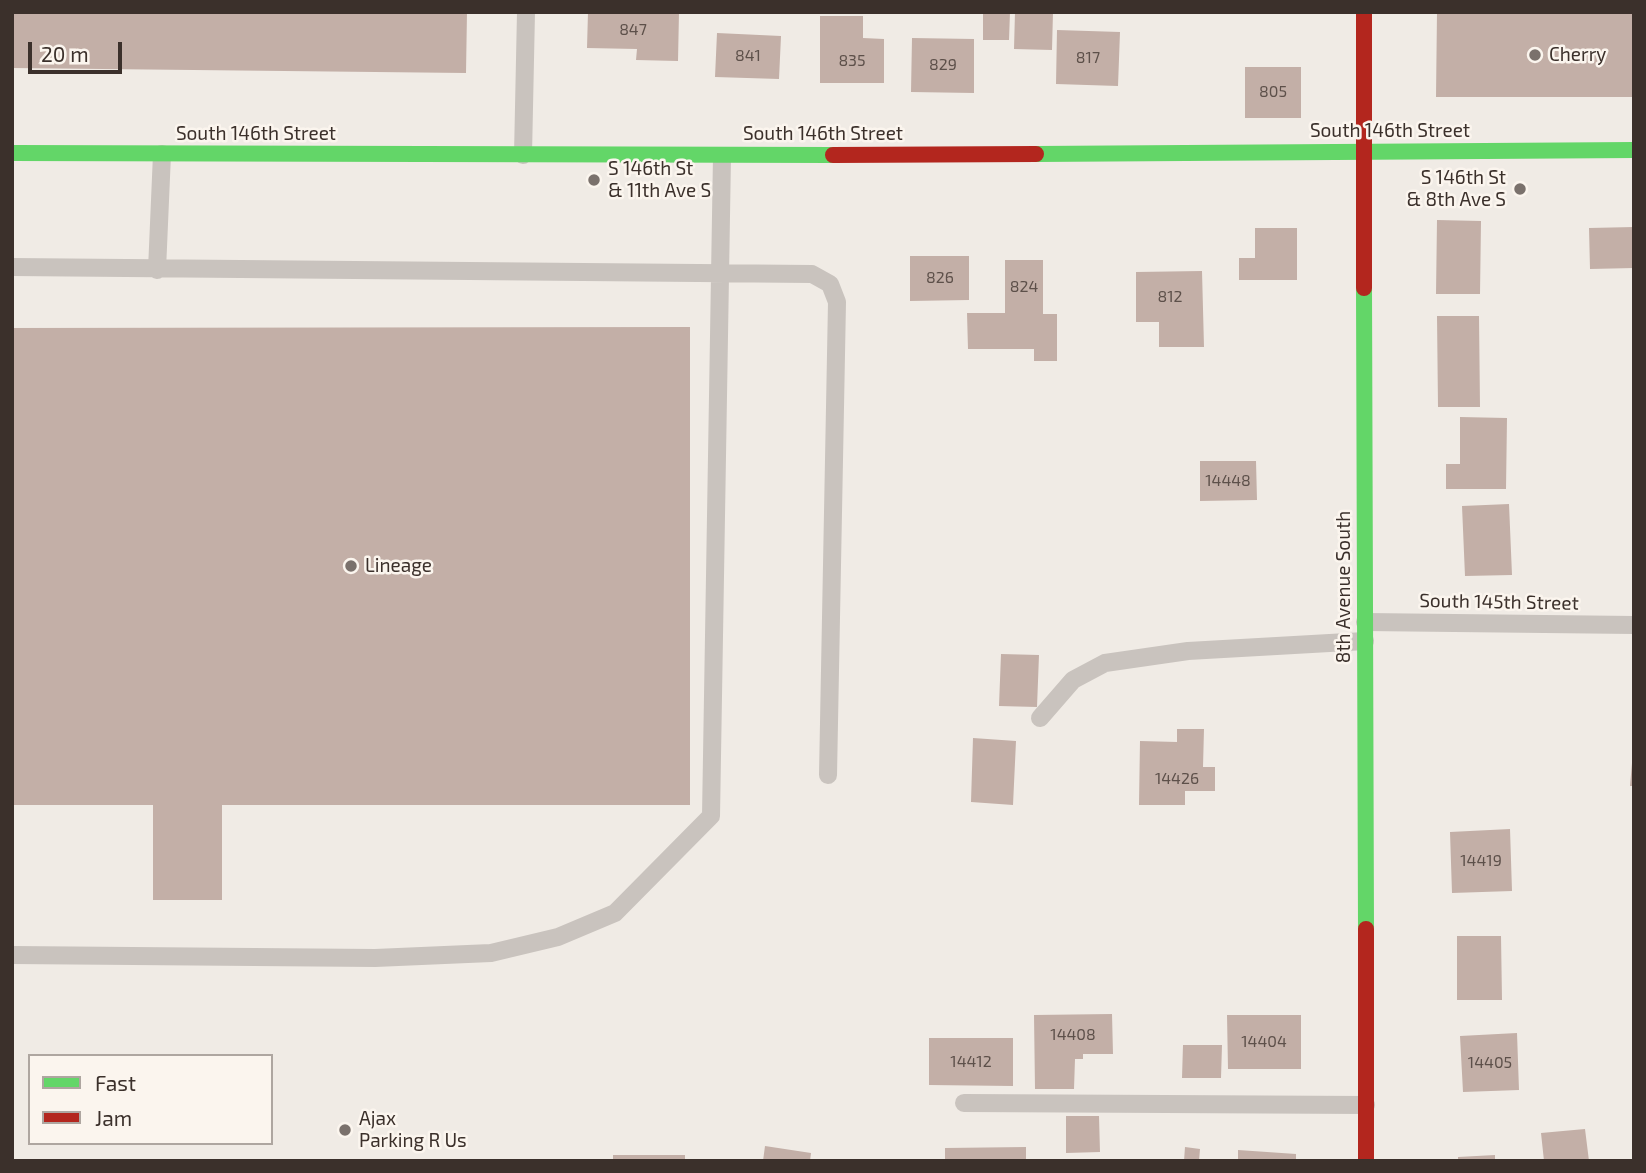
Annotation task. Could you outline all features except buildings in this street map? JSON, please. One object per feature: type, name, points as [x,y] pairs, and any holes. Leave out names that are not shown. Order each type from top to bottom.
[{"type":"street","name":"8th Avenue South","points":[[1364,12],[1366,1161]]},
{"type":"street","name":"South 146th Street","points":[[12,153],[722,156],[1634,150]]},
{"type":"lane","points":[[523,155],[526,12]]},
{"type":"lane","points":[[157,270],[162,155]]},
{"type":"lane","points":[[12,955],[374,958],[491,953],[558,937],[615,913],[711,816],[722,156]]},
{"type":"lane","points":[[12,267],[812,274],[830,284],[837,302],[828,775]]},
{"type":"lane","name":"South 145th Street","points":[[1365,622],[1634,625]]},
{"type":"lane","points":[[1040,718],[1073,681],[1105,663],[1188,651],[1365,641]]},
{"type":"lane","points":[[964,1103],[1366,1105]]},
{"type":"traffic: fast","points":[[1036,154],[1634,150]]},
{"type":"traffic: fast","points":[[12,153],[833,155]]},
{"type":"traffic: fast","points":[[1364,288],[1366,929]]},
{"type":"traffic: jam","points":[[1364,12],[1364,288]]},
{"type":"traffic: jam","points":[[833,155],[1036,154]]},
{"type":"traffic: jam","points":[[1366,929],[1366,1161]]},
{"type":"place","name":"Cherry","points":[[1535,55]]},
{"type":"place","name":"S 146th St & 11th Ave S","points":[[594,180]]},
{"type":"place","name":"S 146th St & 8th Ave S","points":[[1520,189]]},
{"type":"place","name":"Lineage","points":[[351,566]]},
{"type":"place","name":"Ajax Parking R Us","points":[[345,1130]]}]
